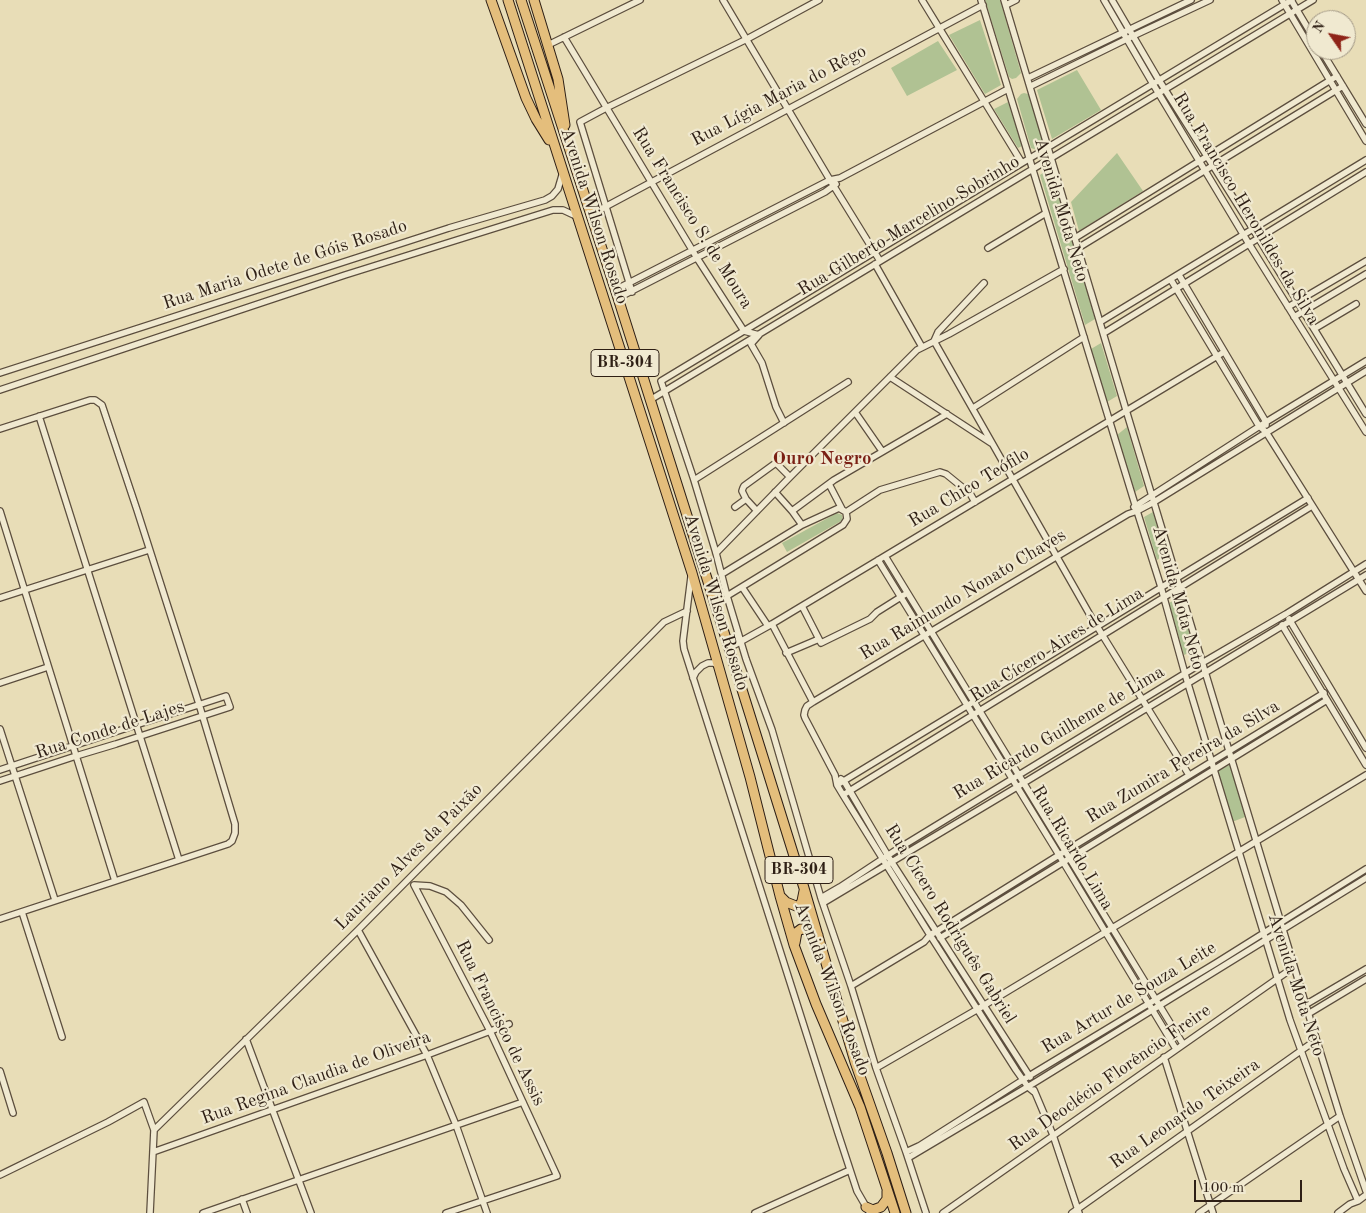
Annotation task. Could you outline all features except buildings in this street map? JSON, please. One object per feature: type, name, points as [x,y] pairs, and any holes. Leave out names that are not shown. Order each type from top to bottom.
[{"type":"highway","points":[[491,0],[526,98],[536,119],[558,153]]},
{"type":"highway","name":"Avenida Wilson Rosado","points":[[508,0],[692,573],[720,667],[794,945],[816,1004],[860,1107],[895,1213]]},
{"type":"highway","name":"Avenida Wilson Rosado","points":[[521,0],[568,149],[617,294],[729,648],[804,888],[852,1053],[906,1213]]},
{"type":"highway","points":[[534,0],[558,80],[568,149]]},
{"type":"highway","points":[[780,896],[792,905],[800,905],[804,888]]},
{"type":"highway","points":[[794,945],[797,932],[801,929],[809,930],[818,935]]},
{"type":"highway","points":[[868,1210],[881,1207],[886,1199],[887,1191]]},
{"type":"street","points":[[548,45],[640,0]]},
{"type":"street","points":[[724,0],[830,180],[875,252],[877,263],[922,347]]},
{"type":"street","points":[[632,292],[580,122],[747,39],[819,0]]},
{"type":"street","points":[[922,0],[1022,163]]},
{"type":"street","points":[[1005,2],[1016,0]]},
{"type":"street","name":"Rua Francisco Heronildes da Silva","points":[[1104,0],[1132,36],[1366,414]]},
{"type":"street","name":"Rua Francisco Heronildes da Silva","points":[[1112,0],[1126,30],[1126,39],[1249,244],[1366,432]]},
{"type":"street","points":[[1028,78],[1191,0]]},
{"type":"street","points":[[1031,86],[1210,0]]},
{"type":"street","points":[[1291,0],[1306,26]]},
{"type":"street","name":"Rua Gilberto Marcelino Sobrinho","points":[[664,391],[661,381],[1048,148],[1283,2],[1291,0]]},
{"type":"street","name":"Rua Gilberto Marcelino Sobrinho","points":[[650,400],[1313,0]]},
{"type":"street","name":"Avenida Mota Neto","points":[[1005,2],[1305,1005],[1340,1116],[1366,1188]]},
{"type":"street","points":[[1283,2],[1366,141]]},
{"type":"street","name":"Rua Lígia Maria do Rêgo","points":[[590,214],[939,28],[982,3]]},
{"type":"street","name":"Avenida Mota Neto","points":[[982,3],[1136,508],[1162,587],[1185,674],[1265,940],[1301,1051],[1356,1198]]},
{"type":"street","points":[[1175,8],[1179,15]]},
{"type":"street","name":"Rua Francisco S. de Moura","points":[[564,37],[692,251],[744,331],[759,334]]},
{"type":"street","points":[[1327,60],[1366,124]]},
{"type":"street","points":[[1075,238],[1337,76]]},
{"type":"street","points":[[1078,248],[1343,86]]},
{"type":"street","points":[[617,294],[629,283],[830,180],[840,178],[1008,89]]},
{"type":"street","points":[[1277,113],[1283,122]]},
{"type":"street","points":[[1100,322],[1366,160]]},
{"type":"street","name":"Rua Maria Odete de Góis Rosado","points":[[0,373],[434,233],[545,200],[558,189],[563,170]]},
{"type":"street","points":[[1104,333],[1366,172]]},
{"type":"street","points":[[617,294],[632,292],[834,186],[840,178]]},
{"type":"street","name":"Rua Maria Odete de Góis Rosado","points":[[0,390],[345,275],[553,210],[566,211],[578,218]]},
{"type":"street","points":[[988,248],[1046,213]]},
{"type":"street","points":[[406,257],[453,238],[451,232],[434,233]]},
{"type":"street","points":[[345,275],[329,277],[327,272],[330,269],[361,257]]},
{"type":"street","points":[[1288,307],[1366,261]]},
{"type":"street","points":[[716,553],[917,350],[1064,270]]},
{"type":"street","points":[[1294,316],[1366,274]]},
{"type":"street","points":[[1179,275],[1266,422],[1266,432]]},
{"type":"street","points":[[831,278],[836,288]]},
{"type":"street","points":[[1171,280],[1259,426],[1266,432],[1366,592]]},
{"type":"street","points":[[934,341],[938,332],[984,283]]},
{"type":"street","points":[[1314,329],[1356,304]]},
{"type":"street","points":[[1204,334],[1211,330]]},
{"type":"street","points":[[759,334],[751,344],[762,363],[776,407],[784,423]]},
{"type":"street","points":[[973,408],[1084,337]]},
{"type":"street","points":[[934,341],[1102,635],[1189,775]]},
{"type":"street","name":"Rua Chico Teófilo","points":[[729,648],[1224,352]]},
{"type":"street","name":"Rua Raimundo Nonato Chaves","points":[[813,702],[1128,514],[1152,494],[1366,361]]},
{"type":"street","name":"Rua Raimundo Nonato Chaves","points":[[1136,508],[1154,502],[1366,371]]},
{"type":"street","points":[[890,377],[992,444]]},
{"type":"street","points":[[694,480],[848,382]]},
{"type":"street","points":[[664,391],[694,480],[740,642],[772,730],[822,900],[876,1068],[926,1213]]},
{"type":"street","points":[[0,428],[90,400],[95,400],[102,405],[150,550],[235,824],[235,834],[232,841],[228,844],[0,919]]},
{"type":"street","points":[[855,412],[882,451]]},
{"type":"street","points":[[792,511],[829,484],[947,414]]},
{"type":"street","points":[[39,416],[179,860]]},
{"type":"street","points":[[757,511],[746,499],[742,491],[744,486],[784,457]]},
{"type":"street","points":[[1209,458],[1214,465]]},
{"type":"street","points":[[776,463],[790,477]]},
{"type":"street","points":[[722,574],[802,525],[832,510],[839,508],[844,510],[880,490],[940,472],[946,474],[968,490],[975,502]]},
{"type":"street","points":[[727,596],[843,524],[847,519],[844,510],[829,484]]},
{"type":"street","points":[[775,492],[802,525]]},
{"type":"street","name":"Rua Cícero Aires de Lima","points":[[837,785],[1308,498]]},
{"type":"street","points":[[735,507],[746,499]]},
{"type":"street","name":"Rua Cícero Aires de Lima","points":[[843,795],[1312,506]]},
{"type":"street","points":[[0,511],[114,881]]},
{"type":"street","points":[[1234,542],[1239,551]]},
{"type":"street","points":[[0,598],[150,550]]},
{"type":"street","name":"Rua Ricardo Lima","points":[[885,556],[1183,1044]]},
{"type":"street","name":"Rua Ricardo Lima","points":[[878,560],[1064,862],[1176,1049]]},
{"type":"street","name":"Rua Ricardo Guilheme de Lima","points":[[887,860],[970,805],[1366,564]]},
{"type":"street","points":[[692,573],[683,641],[684,649],[850,1170],[857,1190],[868,1210]]},
{"type":"street","name":"Rua Ricardo Guilheme de Lima","points":[[822,900],[840,887],[1017,787],[1366,575]]},
{"type":"street","points":[[742,587],[770,625],[813,702]]},
{"type":"street","points":[[802,606],[821,643],[870,620],[878,612],[908,592]]},
{"type":"street","points":[[1301,605],[1306,612]]},
{"type":"street","name":"Lauriano Alves da Paixão","points":[[154,1130],[358,930],[664,622],[687,611]]},
{"type":"street","points":[[1286,614],[1366,748]]},
{"type":"street","points":[[1278,619],[1366,765]]},
{"type":"street","points":[[786,653],[819,639]]},
{"type":"street","points":[[693,678],[696,672],[708,663],[714,663],[720,667]]},
{"type":"street","points":[[0,683],[48,667]]},
{"type":"street","name":"Rua Zumira Pereira da Silva","points":[[924,942],[930,935],[1059,854],[1324,693]]},
{"type":"street","name":"Rua Conde de Lajes","points":[[0,770],[226,696],[230,707],[0,781]]},
{"type":"street","name":"Rua Zumira Pereira da Silva","points":[[934,942],[1328,700]]},
{"type":"street","name":"Rua Cícero Rodriguês Gabriel","points":[[813,702],[807,706],[804,715],[835,775],[837,785],[937,931],[1023,1080],[1034,1092]]},
{"type":"street","points":[[0,729],[55,900]]},
{"type":"street","name":"Rua Cícero Rodriguês Gabriel","points":[[835,775],[844,781],[850,791],[934,942],[1034,1083],[1034,1092],[1053,1135],[1078,1211]]},
{"type":"street","points":[[876,1068],[981,1008],[1366,775]]},
{"type":"street","points":[[970,805],[974,812]]},
{"type":"street","name":"Rua Artur de Souza Leite","points":[[907,1155],[1029,1076],[1191,978],[1366,868]]},
{"type":"street","name":"Rua Artur de Souza Leite","points":[[907,1155],[1028,1087],[1366,878]]},
{"type":"street","name":"Rua Francisco de Assis","points":[[483,1201],[557,1176],[490,1031],[414,885],[430,886],[446,892],[461,905],[489,940]]},
{"type":"street","points":[[1313,902],[1317,908]]},
{"type":"street","points":[[22,912],[62,1037]]},
{"type":"street","points":[[358,930],[427,1055],[456,1125],[487,1213]]},
{"type":"street","points":[[851,986],[924,942],[934,942]]},
{"type":"street","name":"Rua Deoclécio Florêncio Freire","points":[[943,1213],[1294,967]]},
{"type":"street","points":[[1305,1005],[1366,969]]},
{"type":"street","points":[[1191,978],[1195,984]]},
{"type":"street","points":[[1308,1014],[1366,979]]},
{"type":"street","name":"Rua Regina Claudia de Oliveira","points":[[153,1152],[273,1111],[509,1024]]},
{"type":"street","points":[[246,1040],[310,1213]]},
{"type":"street","name":"Rua Leonardo Teixeira","points":[[1072,1213],[1078,1211],[1316,1040]]},
{"type":"street","points":[[1164,1057],[1213,1213]]},
{"type":"street","points":[[0,1071],[13,1113]]},
{"type":"street","points":[[0,1175],[108,1122],[144,1102],[154,1130],[150,1213]]},
{"type":"street","points":[[203,1213],[523,1102]]},
{"type":"street","points":[[1200,1213],[1340,1116]]},
{"type":"street","points":[[755,1213],[850,1170]]},
{"type":"street","points":[[1338,1213],[1366,1188]]},
{"type":"street","points":[[1356,1198],[1366,1195]]},
{"type":"street","points":[[242,1200],[247,1213]]},
{"type":"street","points":[[446,1213],[483,1201]]},
{"type":"green space","points":[[985,0],[1000,0],[1021,73],[1016,78],[1012,79],[1009,77]]},
{"type":"green space","points":[[980,20],[1001,85],[985,94],[949,35]]},
{"type":"green space","points":[[938,41],[957,70],[907,96],[891,68]]},
{"type":"green space","points":[[1077,70],[1101,110],[1052,139],[1037,90]]},
{"type":"green space","points":[[1024,93],[1030,97],[1043,142],[1037,150],[1031,148],[1017,99]]},
{"type":"green space","points":[[1008,102],[1022,146],[1018,148],[994,109]]},
{"type":"green space","points":[[1117,153],[1143,191],[1079,231],[1071,202]]},
{"type":"green space","points":[[1051,167],[1095,319],[1085,325],[1040,175]]},
{"type":"green space","points":[[1101,343],[1117,396],[1107,402],[1091,349]]},
{"type":"green space","points":[[1127,427],[1144,486],[1135,492],[1117,435]]},
{"type":"green space","points":[[1153,512],[1165,554],[1157,560],[1144,517]]},
{"type":"green space","points":[[837,513],[842,515],[843,520],[787,552],[782,543]]},
{"type":"green space","points":[[1178,598],[1195,650],[1184,655],[1169,603]]},
{"type":"green space","points":[[1231,764],[1245,817],[1232,822],[1218,771]]},
{"type":"district","name":"Ouro Negro","points":[[822,459]]}]
